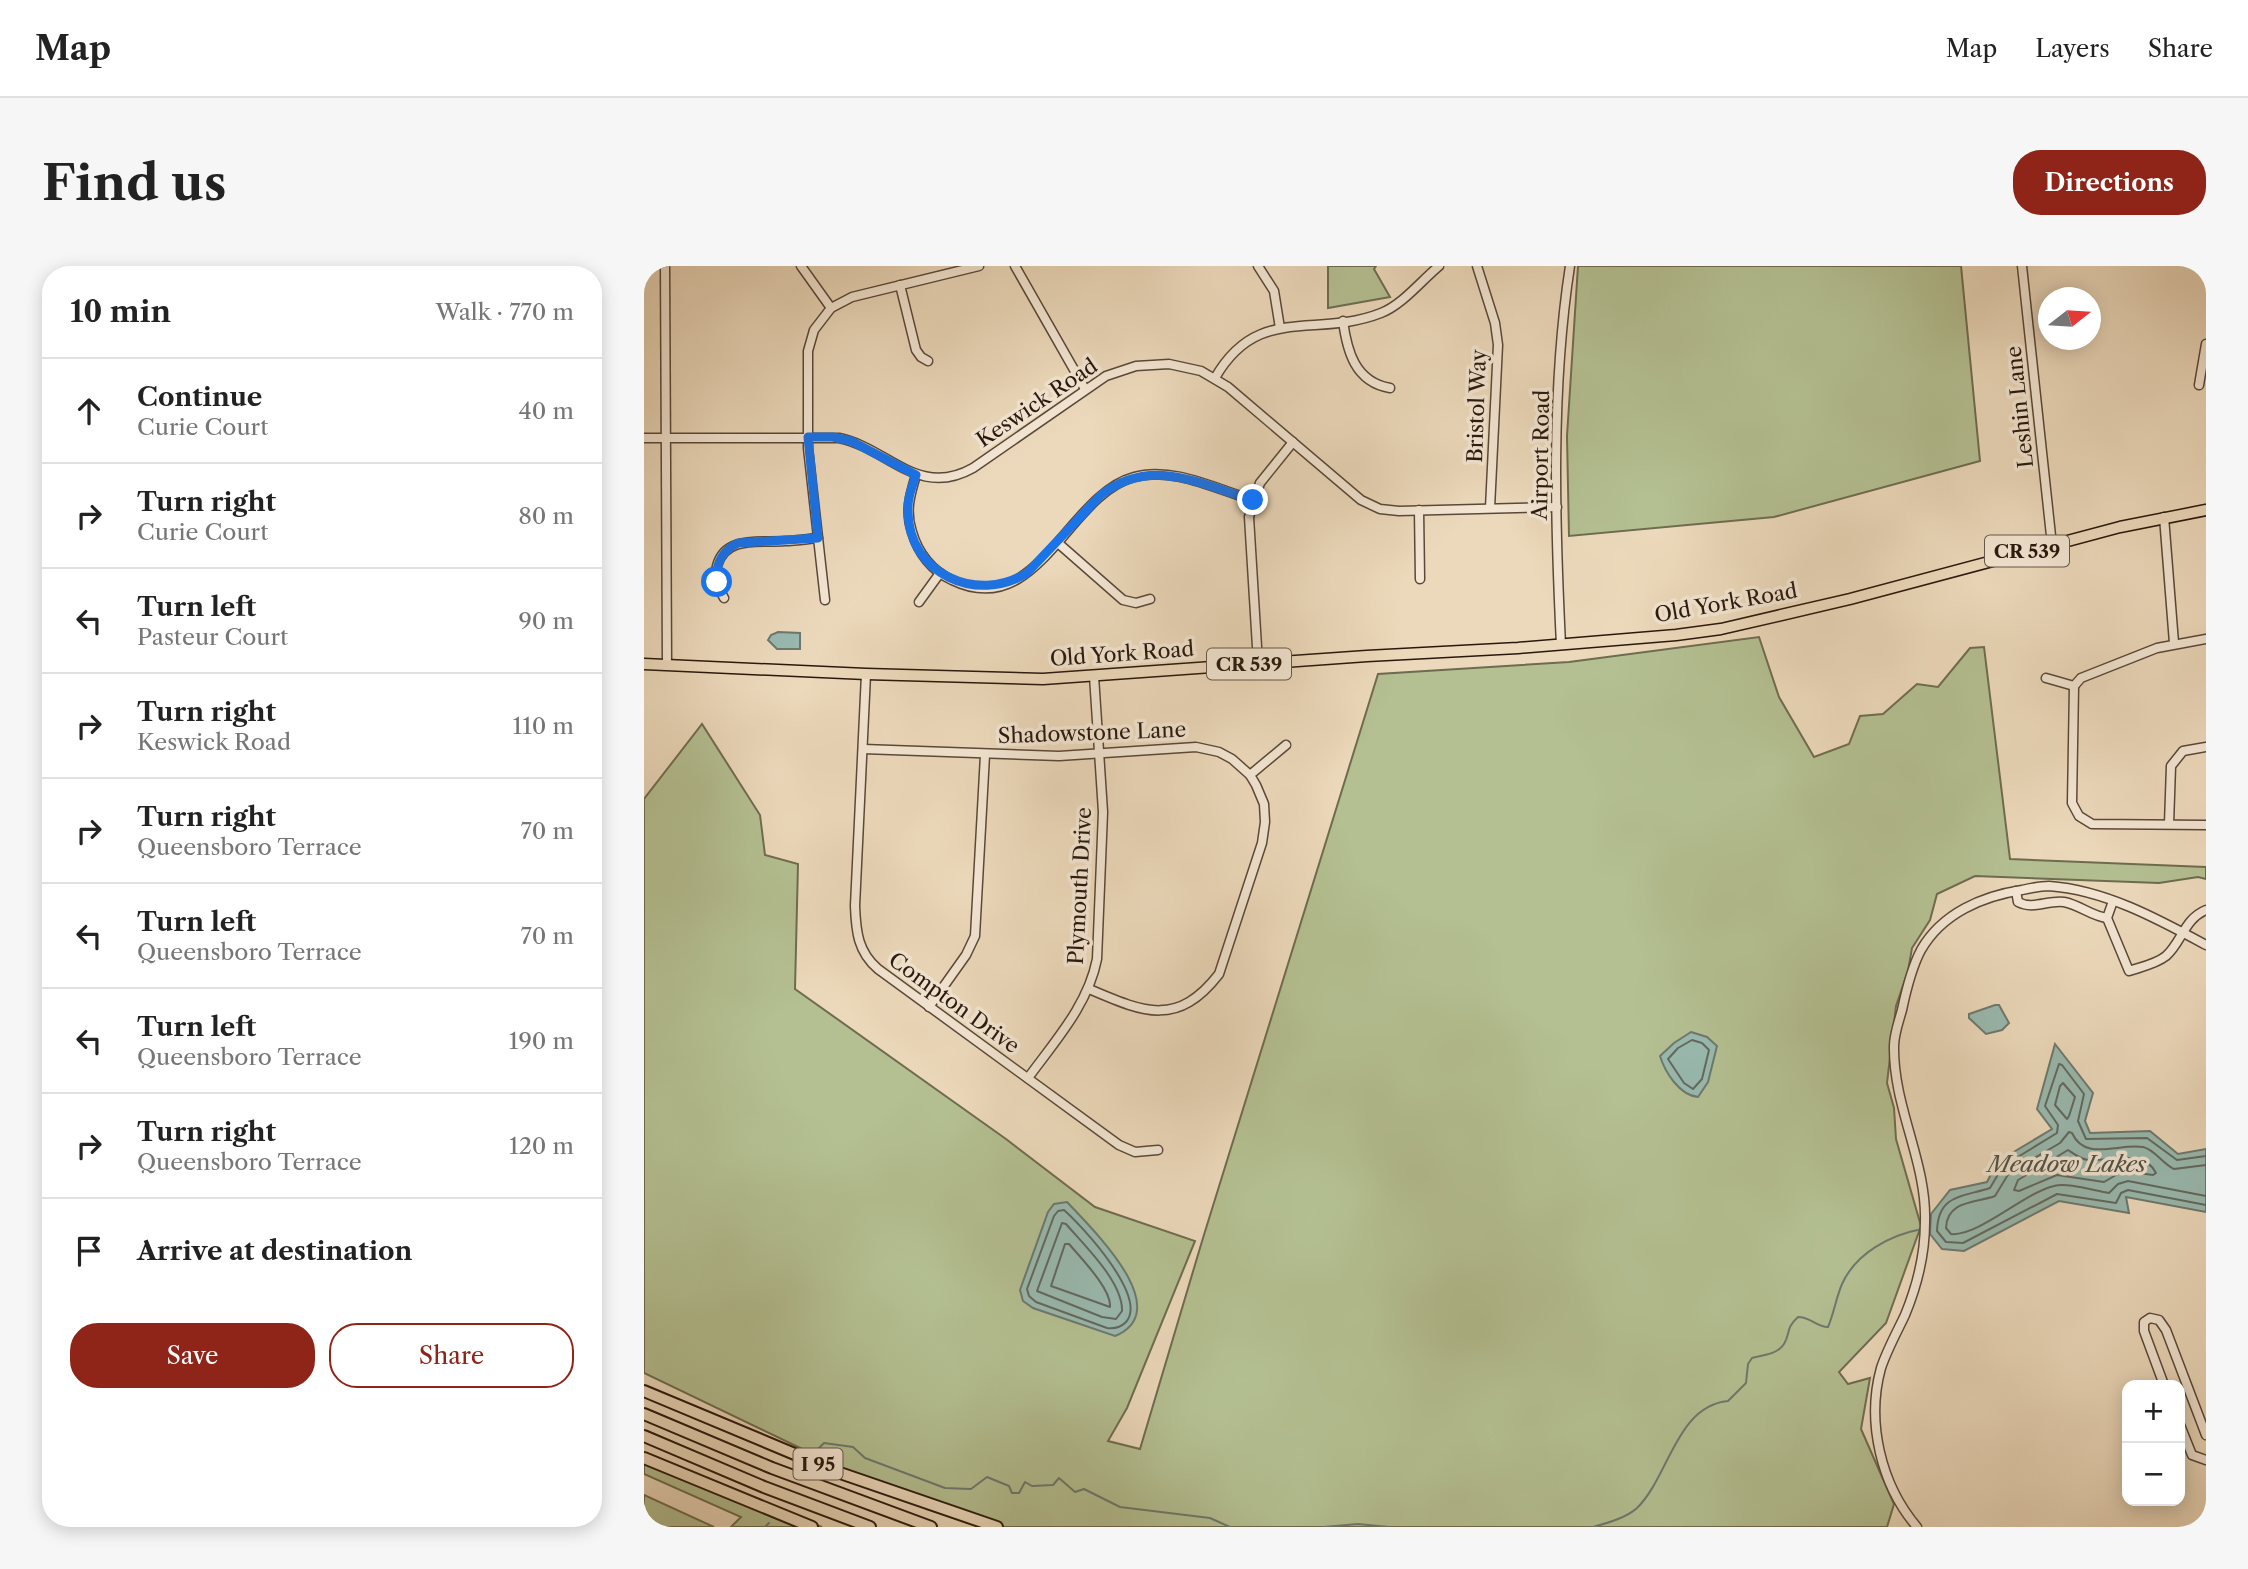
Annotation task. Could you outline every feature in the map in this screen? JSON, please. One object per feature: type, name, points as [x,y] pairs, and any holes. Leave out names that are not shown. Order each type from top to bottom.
[{"type":"highway","name":"I 95","points":[[644,1391],[818,1464],[997,1527]]},
{"type":"highway","name":"I 95","points":[[644,1414],[772,1468],[931,1527]]},
{"type":"highway","name":"I 95","points":[[644,1436],[764,1487],[870,1527]]},
{"type":"highway","points":[[644,1458],[812,1527]]},
{"type":"main road","name":"CR 539","points":[[2052,545],[2164,517],[2206,510]]},
{"type":"main road","name":"Old York Road","points":[[644,664],[1022,679],[1561,645],[1692,634],[1850,599],[2052,545]]},
{"type":"street","points":[[666,266],[667,665]]},
{"type":"street","points":[[801,266],[831,308]]},
{"type":"street","points":[[825,600],[808,437],[808,345],[815,327],[831,308],[852,297],[979,266]]},
{"type":"street","points":[[1015,266],[1085,389]]},
{"type":"street","points":[[1258,266],[1274,291],[1280,328]]},
{"type":"street","points":[[1215,378],[1224,361],[1239,346],[1260,333],[1371,317],[1387,310],[1438,266]]},
{"type":"street","name":"Bristol Way","points":[[1477,266],[1495,323],[1498,345],[1490,508]]},
{"type":"street","name":"Airport Road","points":[[1561,645],[1557,557],[1560,382],[1570,266]]},
{"type":"street","name":"Leshin Lane","points":[[2022,266],[2052,545]]},
{"type":"street","points":[[900,285],[916,350],[920,357],[928,361]]},
{"type":"street","points":[[1343,321],[1354,364],[1369,380],[1390,387]]},
{"type":"street","points":[[2199,385],[2206,344]]},
{"type":"street","name":"Keswick Road","points":[[644,438],[833,437],[851,441],[916,475],[938,478],[965,472],[1112,373],[1145,364],[1185,366],[1215,378],[1371,506],[1389,510],[1558,507]]},
{"type":"street","points":[[1258,663],[1249,530],[1253,500],[1266,473],[1293,442]]},
{"type":"street","points":[[916,475],[908,506],[910,526],[920,552],[940,573],[969,586],[1004,584],[1027,573],[1101,495],[1132,477],[1153,474],[1176,476],[1253,500]]},
{"type":"street","points":[[1419,510],[1420,579]]},
{"type":"street","points":[[2164,517],[2174,643]]},
{"type":"street","points":[[724,598],[717,582],[717,568],[720,558],[732,546],[744,542],[818,538]]},
{"type":"street","points":[[1058,543],[1123,600],[1136,603],[1150,599]]},
{"type":"street","points":[[919,602],[940,573]]},
{"type":"street","points":[[2206,639],[2174,643],[2081,678],[2074,685],[2072,803],[2084,820],[2092,824],[2206,825]]},
{"type":"street","name":"Compton Drive","points":[[866,674],[855,906],[857,937],[866,958],[929,1007],[1127,1150],[1158,1150]]},
{"type":"street","name":"Plymouth Drive","points":[[1028,1078],[1077,1010],[1089,989],[1097,959],[1103,840],[1094,676]]},
{"type":"street","points":[[2046,678],[2074,685]]},
{"type":"street","points":[[1250,775],[1286,745]]},
{"type":"street","name":"Shadowstone Lane","points":[[863,749],[1059,756],[1196,747],[1219,752],[1232,759],[1250,775],[1264,804],[1265,832],[1219,974],[1192,1001],[1158,1011],[1130,1007],[1089,989]]},
{"type":"street","points":[[2169,824],[2171,766],[2183,751],[2206,747]]},
{"type":"street","points":[[929,1007],[966,955],[975,936],[985,755]]},
{"type":"street","points":[[1917,1527],[1898,1502],[1885,1472],[1877,1436],[1876,1402],[1882,1367],[1906,1313],[1917,1278],[1925,1225],[1922,1183],[1900,1101],[1894,1045],[1905,996],[1921,950],[1939,928],[1984,898],[2047,886],[2113,901],[2182,931],[2206,945]]},
{"type":"street","points":[[2016,891],[2018,902],[2026,906],[2063,902],[2095,916],[2107,918]]},
{"type":"street","points":[[2113,901],[2107,918],[2129,971],[2162,959],[2169,953],[2188,922],[2206,910]]},
{"type":"street","points":[[2162,1380],[2144,1331],[2144,1322],[2154,1318],[2162,1322],[2185,1380]]},
{"type":"street","points":[[2185,1381],[2206,1435]]},
{"type":"street","points":[[2185,1438],[2192,1455],[2206,1460]]},
{"type":"green space","points":[[1328,266],[1376,266],[1374,269],[1390,297],[1328,308]]},
{"type":"green space","points":[[1578,266],[1961,266],[1980,461],[1774,517],[1569,536],[1567,436]]},
{"type":"green space","points":[[1759,637],[1779,697],[1814,757],[1849,744],[1860,716],[1883,714],[1917,684],[1938,687],[1970,648],[1984,647],[2010,859],[2206,867],[2206,879],[2198,877],[2159,883],[1975,876],[1937,894],[1930,920],[1912,948],[1908,971],[1896,1006],[1887,1083],[1894,1108],[1896,1139],[1921,1226],[1886,1323],[1839,1372],[1848,1384],[1870,1378],[1861,1429],[1894,1504],[1887,1527],[981,1527],[927,1509],[644,1373],[644,799],[702,724],[760,815],[765,855],[798,864],[795,989],[1006,1139],[1095,1207],[1195,1241],[1127,1408],[1108,1441],[1140,1449],[1378,674],[1569,662]]},
{"type":"green space","points":[[644,1454],[753,1501],[822,1527],[731,1527],[741,1517],[644,1474]]},
{"type":"green space","points":[[644,1495],[714,1527],[644,1527]]},
{"type":"water","points":[[778,632],[800,633],[800,649],[777,649],[768,640]]},
{"type":"water","points":[[1999,1005],[2009,1023],[2002,1030],[1986,1034],[1969,1018],[1969,1014]]},
{"type":"water","points":[[1691,1032],[1707,1037],[1717,1046],[1708,1082],[1698,1097],[1679,1087],[1665,1069],[1660,1056]]},
{"type":"water","name":"Meadow Lakes","points":[[2055,1044],[2093,1093],[2085,1121],[2090,1133],[2150,1131],[2178,1154],[2206,1149],[2206,1212],[2126,1197],[2129,1213],[2059,1201],[1964,1251],[1942,1249],[1930,1234],[1931,1214],[1950,1190],[1987,1182],[1997,1162],[2052,1129],[2037,1109]]},
{"type":"water","points":[[1067,1202],[1110,1249],[1134,1289],[1137,1308],[1132,1324],[1115,1336],[1033,1308],[1023,1301],[1020,1290],[1048,1212],[1054,1204]]},
{"type":"waterway","points":[[1593,1527],[1622,1517],[1637,1508],[1648,1495],[1675,1445],[1696,1415],[1710,1406],[1728,1401],[1746,1383],[1748,1364],[1752,1358],[1778,1350],[1798,1317],[1828,1327],[1842,1284],[1856,1263],[1886,1241],[1922,1229]]},
{"type":"waterway","points":[[816,1451],[824,1443],[853,1447],[865,1458],[945,1488],[971,1489],[987,1477],[1009,1486],[1012,1493],[1019,1493],[1025,1482],[1032,1486],[1053,1485],[1059,1478],[1075,1492],[1084,1489],[1120,1507],[1210,1518],[1230,1527]]},
{"type":"waterway","points":[[765,1527],[769,1523]]},
{"type":"waterway","points":[[1324,1527],[1358,1524],[1389,1527]]},
{"type":"route","points":[[717,582],[720,558],[738,543],[818,538],[808,437],[833,437],[851,441],[916,475],[908,511],[915,543],[940,573],[969,586],[999,585],[1014,581],[1027,573],[1101,495],[1132,477],[1153,474],[1176,476],[1253,500]]}]
